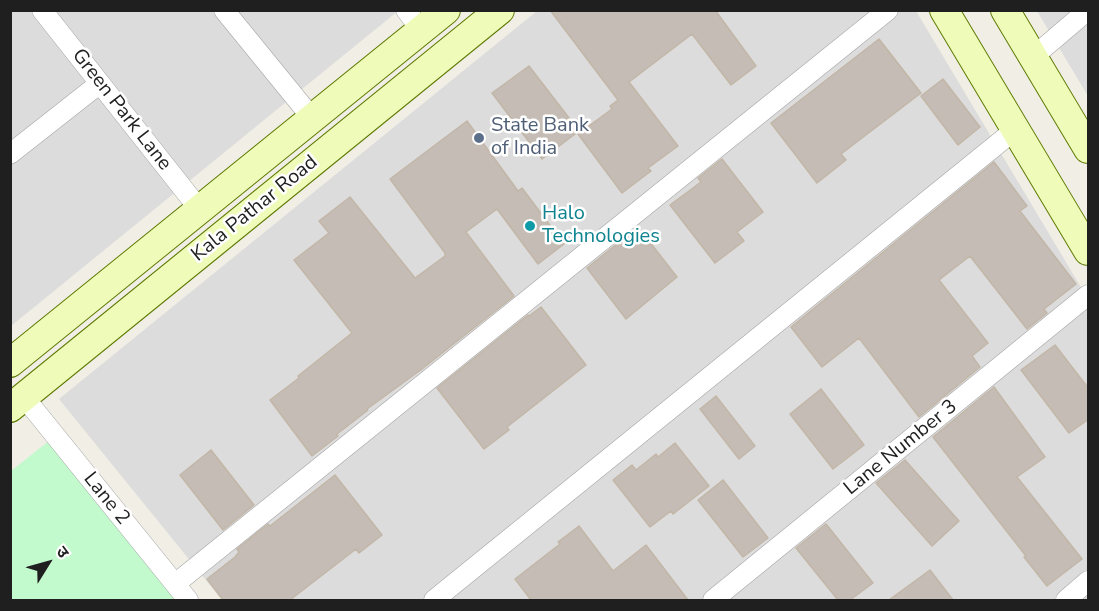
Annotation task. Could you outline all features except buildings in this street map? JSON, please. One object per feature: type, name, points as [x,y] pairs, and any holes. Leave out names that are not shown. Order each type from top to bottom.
[{"type":"street","name":"Green Park Lane","points":[[42,10],[200,210]]},
{"type":"street","points":[[224,10],[312,118]]},
{"type":"street","name":"Kala Pathar Road","points":[[10,363],[312,118],[414,20],[446,10]]},
{"type":"street","name":"Kala Pathar Road","points":[[17,403],[500,10]]},
{"type":"street","points":[[175,584],[888,10]]},
{"type":"street","points":[[944,10],[1089,251]]},
{"type":"street","points":[[1005,10],[1089,149]]},
{"type":"street","points":[[1033,57],[1088,10]]},
{"type":"street","points":[[10,154],[99,84]]},
{"type":"street","points":[[434,600],[1016,129]]},
{"type":"street","name":"Lane Number 3","points":[[713,600],[1089,295]]},
{"type":"street","name":"Lane 2","points":[[17,403],[188,600]]},
{"type":"street","points":[[1066,600],[1089,581]]},
{"type":"shaded area","points":[[11,11],[398,11],[11,326]]},
{"type":"shaded area","points":[[537,11],[916,11],[1088,299],[1088,600],[222,600],[59,399]]},
{"type":"shaded area","points":[[1037,11],[1088,11],[1088,96]]},
{"type":"green space","points":[[50,440],[176,600],[11,600],[11,471]]},
{"type":"place","name":"State Bank of India","points":[[479,138]]},
{"type":"place","name":"Halo Technologies","points":[[530,226]]}]
